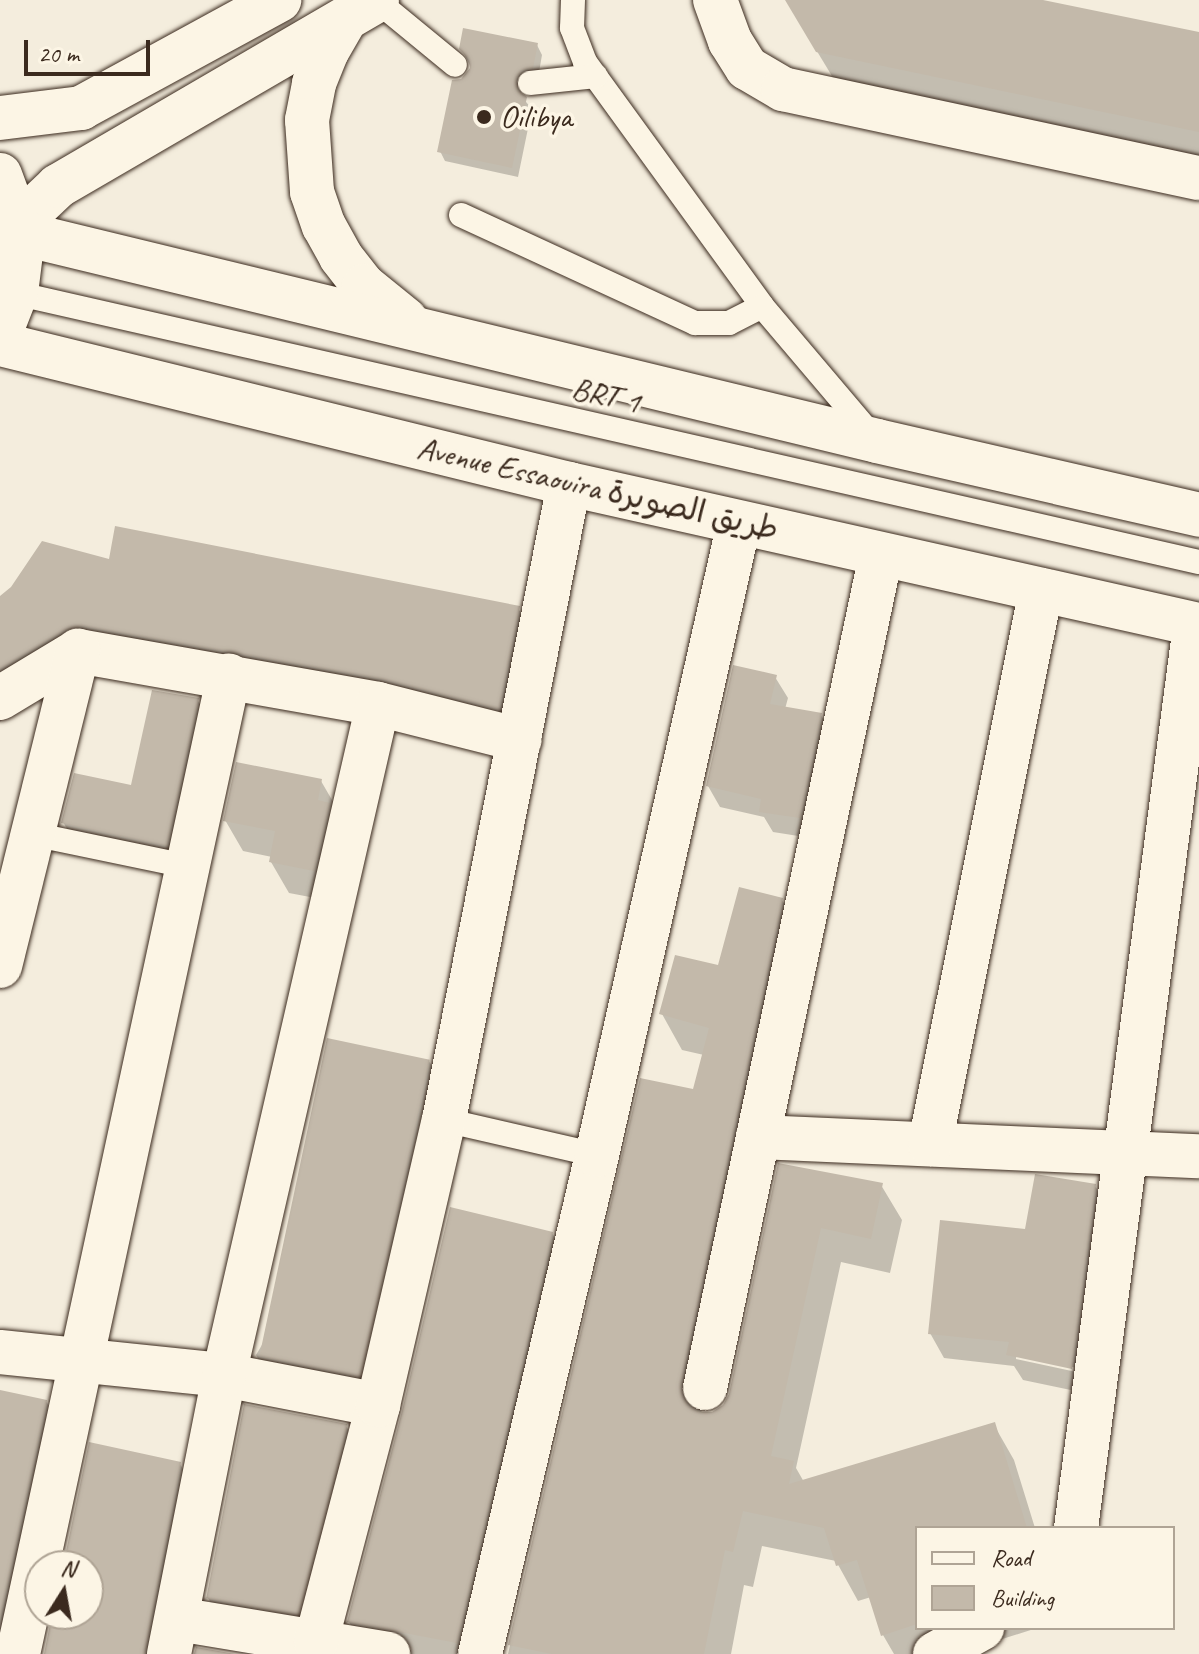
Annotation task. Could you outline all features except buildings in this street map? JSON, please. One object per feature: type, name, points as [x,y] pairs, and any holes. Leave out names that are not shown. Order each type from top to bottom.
[{"type":"street","points":[[0,118],[81,108],[279,0]]},
{"type":"street","points":[[715,0],[730,41],[747,68],[783,89],[1199,178]]},
{"type":"street","points":[[19,228],[58,186],[366,7]]},
{"type":"street","points":[[366,7],[327,51],[310,108],[307,156],[312,192],[324,226],[341,257],[364,286],[391,310],[421,329]]},
{"type":"street","points":[[0,175],[19,228],[0,334]]},
{"type":"street","points":[[19,228],[877,441],[1199,515]]},
{"type":"street","name":"Avenue Essaouira طريق الصويرة","points":[[0,344],[569,484],[1197,625]]},
{"type":"street","points":[[316,1642],[378,1405],[444,1120],[569,484]]},
{"type":"street","points":[[480,1654],[597,1155],[739,523]]},
{"type":"street","points":[[705,1388],[881,555]]},
{"type":"street","points":[[930,1144],[1041,590]]},
{"type":"street","points":[[1076,1526],[1197,625]]},
{"type":"street","points":[[0,698],[78,651],[229,675],[378,704],[520,740]]},
{"type":"street","points":[[0,966],[78,651]]},
{"type":"street","points":[[18,1654],[229,675]]},
{"type":"street","points":[[378,704],[224,1375],[173,1636],[316,1642],[388,1654]]},
{"type":"street","points":[[758,1137],[1199,1156]]},
{"type":"street","points":[[0,1352],[224,1375],[378,1405]]},
{"type":"street","points":[[935,1654],[978,1630]]},
{"type":"street","points":[[992,1630],[1007,1654]]},
{"type":"lane","points":[[573,0],[572,28],[577,45],[596,76],[762,306],[877,441]]},
{"type":"lane","points":[[366,7],[455,65]]},
{"type":"lane","points":[[530,83],[596,76]]},
{"type":"lane","points":[[461,215],[695,323],[729,323],[762,306]]},
{"type":"lane","name":"BRT 1","points":[[8,291],[1199,562]]},
{"type":"lane","points":[[32,834],[187,866]]},
{"type":"lane","points":[[444,1120],[597,1155]]},
{"type":"place","name":"Oilibya","points":[[484,117]]}]
